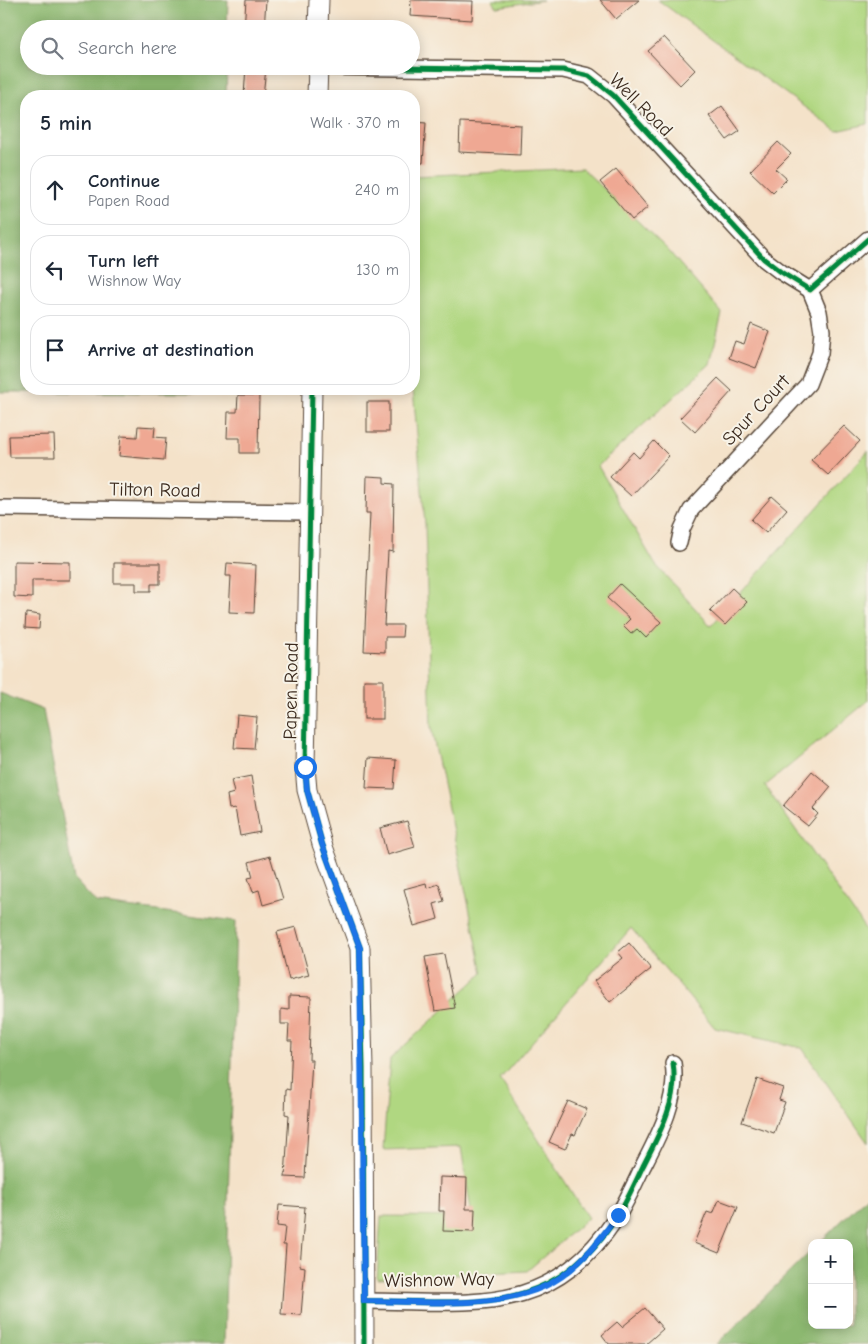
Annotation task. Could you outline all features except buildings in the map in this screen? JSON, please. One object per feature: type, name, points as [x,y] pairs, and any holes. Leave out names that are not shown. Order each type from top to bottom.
[{"type":"street","points":[[318,20],[319,0]]},
{"type":"street","name":"Well Road","points":[[420,68],[563,70],[588,76],[614,94],[764,258],[781,272],[810,290]]},
{"type":"street","points":[[317,90],[318,75]]},
{"type":"street","points":[[810,290],[868,239]]},
{"type":"street","name":"Spur Court","points":[[680,543],[682,529],[691,510],[808,384],[820,352],[822,331],[819,312],[810,290]]},
{"type":"street","name":"Papen Road","points":[[312,395],[305,767],[307,790],[322,844],[360,948],[364,1344]]},
{"type":"street","name":"Tilton Road","points":[[0,508],[309,512]]},
{"type":"street","name":"Wishnow Way","points":[[364,1301],[502,1299],[547,1285],[566,1272],[603,1236],[618,1215],[647,1158],[669,1107],[676,1078],[673,1063]]},
{"type":"green space","points":[[0,0],[228,0],[227,20],[20,20],[20,75],[227,75],[226,90],[20,90],[20,392],[0,392]]},
{"type":"green space","points":[[492,0],[543,0],[497,7]]},
{"type":"green space","points":[[658,0],[868,0],[868,124],[837,131]]},
{"type":"green space","points":[[582,168],[667,249],[722,313],[710,364],[598,466],[655,564],[711,626],[868,451],[868,701],[765,786],[868,933],[868,1143],[802,1048],[715,1028],[631,928],[500,1079],[588,1218],[527,1271],[377,1279],[381,1216],[472,1217],[461,1147],[383,1150],[390,1059],[483,973],[431,727],[425,524],[414,395],[420,395],[420,176]]},
{"type":"green space","points":[[0,693],[43,710],[74,879],[96,903],[236,921],[224,1344],[0,1344]]},
{"type":"green space","points":[[868,1195],[868,1344],[717,1344],[808,1254],[808,1329],[853,1329],[853,1239],[823,1239]]},
{"type":"cycle path","points":[[420,68],[563,70],[589,76],[613,95],[764,259],[810,290],[868,239]]},
{"type":"cycle path","points":[[312,395],[305,767],[307,790],[322,844],[360,948],[363,1068],[364,1344]]},
{"type":"cycle path","points":[[364,1301],[474,1302],[505,1298],[535,1289],[564,1274],[591,1250],[617,1217],[628,1198],[666,1116],[673,1090],[673,1063]]},
{"type":"route","points":[[305,767],[307,790],[322,844],[360,948],[363,1068],[364,1301],[481,1301],[525,1294],[547,1285],[566,1272],[587,1254],[618,1215]]}]
